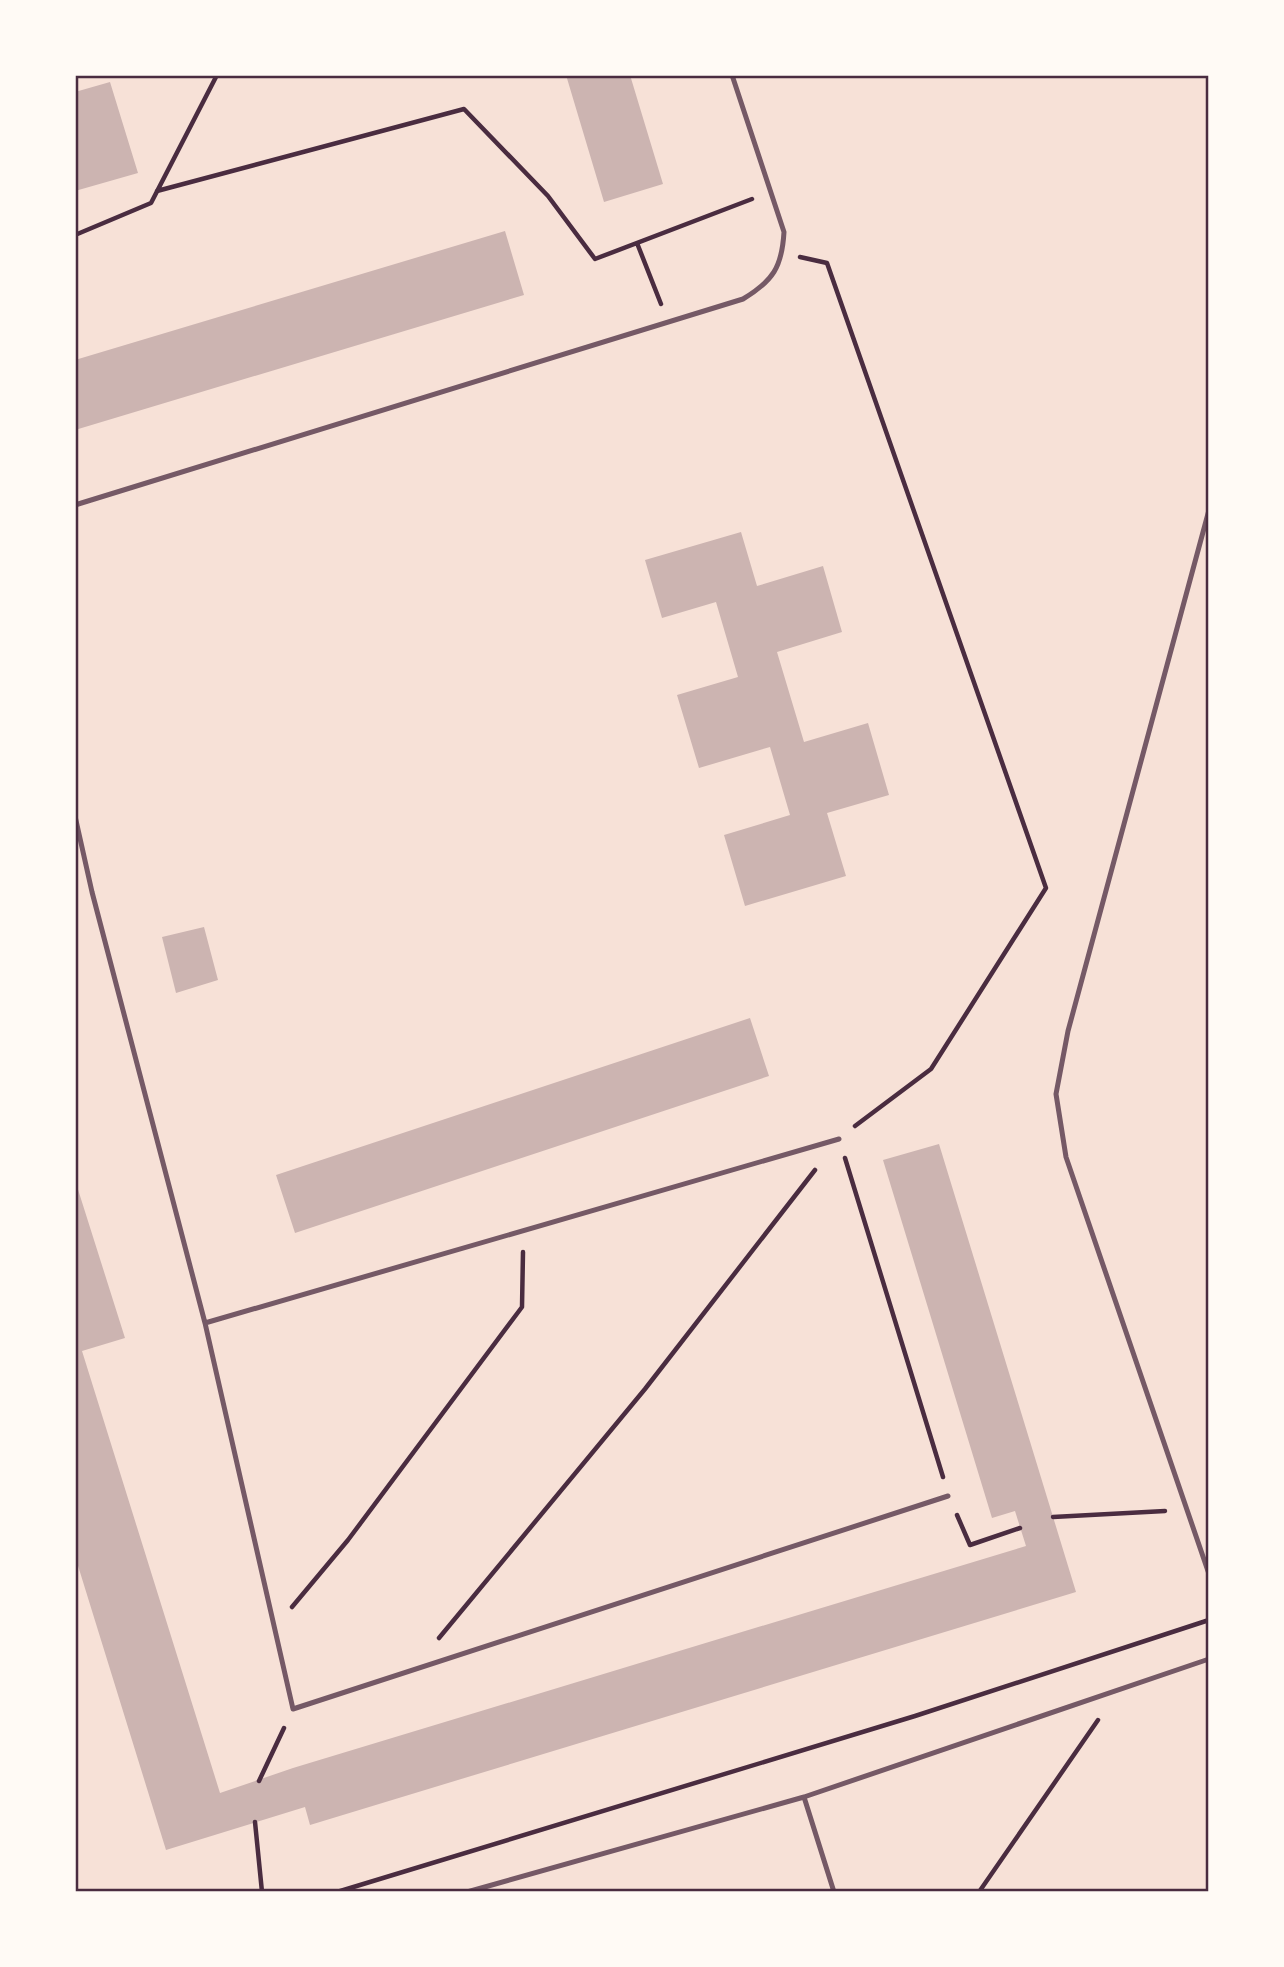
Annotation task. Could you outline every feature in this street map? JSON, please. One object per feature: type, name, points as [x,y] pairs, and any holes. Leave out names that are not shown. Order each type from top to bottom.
[{"type":"lane","points":[[75,505],[668,323],[743,299],[761,289],[775,273],[783,253],[784,232],[732,75]]},
{"type":"lane","points":[[1209,510],[1068,1031],[1056,1094],[1066,1157],[1209,1574]]},
{"type":"lane","points":[[75,816],[92,892],[205,1323],[293,1709],[948,1496]]},
{"type":"lane","points":[[205,1323],[839,1139]]},
{"type":"lane","points":[[467,1892],[804,1797],[1209,1659]]},
{"type":"lane","points":[[804,1797],[834,1892]]},
{"type":"path","points":[[75,235],[150,203],[217,75]]},
{"type":"path","points":[[157,191],[464,109],[548,196],[595,259],[772,191]]},
{"type":"path","points":[[637,243],[668,323]]},
{"type":"path","points":[[438,1639],[645,1389],[839,1139],[931,1069],[1046,888],[827,263],[783,253]]},
{"type":"path","points":[[839,1139],[948,1496],[970,1545],[1020,1528]]},
{"type":"path","points":[[276,1627],[348,1540],[522,1307],[523,1231]]},
{"type":"path","points":[[1053,1517],[1187,1510]]},
{"type":"path","points":[[337,1892],[915,1716],[1209,1620]]},
{"type":"path","points":[[979,1892],[1119,1689]]},
{"type":"path","points":[[259,1781],[293,1709]]},
{"type":"path","points":[[255,1822],[262,1892]]},
{"type":"building","points":[[566,75],[630,75],[663,184],[604,202]]},
{"type":"building","points":[[110,82],[138,173],[75,191],[75,92]]},
{"type":"building","points":[[505,231],[524,295],[75,430],[75,360]]},
{"type":"building","points":[[741,532],[757,586],[823,566],[842,632],[777,652],[804,742],[868,723],[889,795],[827,813],[846,876],[745,906],[724,835],[790,815],[770,747],[699,768],[677,695],[738,677],[716,602],[662,618],[645,560]]},
{"type":"building","points":[[204,927],[218,980],[176,993],[162,937]]},
{"type":"building","points":[[750,1018],[769,1076],[295,1233],[276,1175]]},
{"type":"building","points":[[939,1144],[1076,1592],[310,1825],[305,1807],[166,1850],[75,1556],[75,1180],[125,1338],[82,1351],[220,1793],[293,1768],[1026,1546],[1015,1511],[992,1518],[883,1160]]}]
